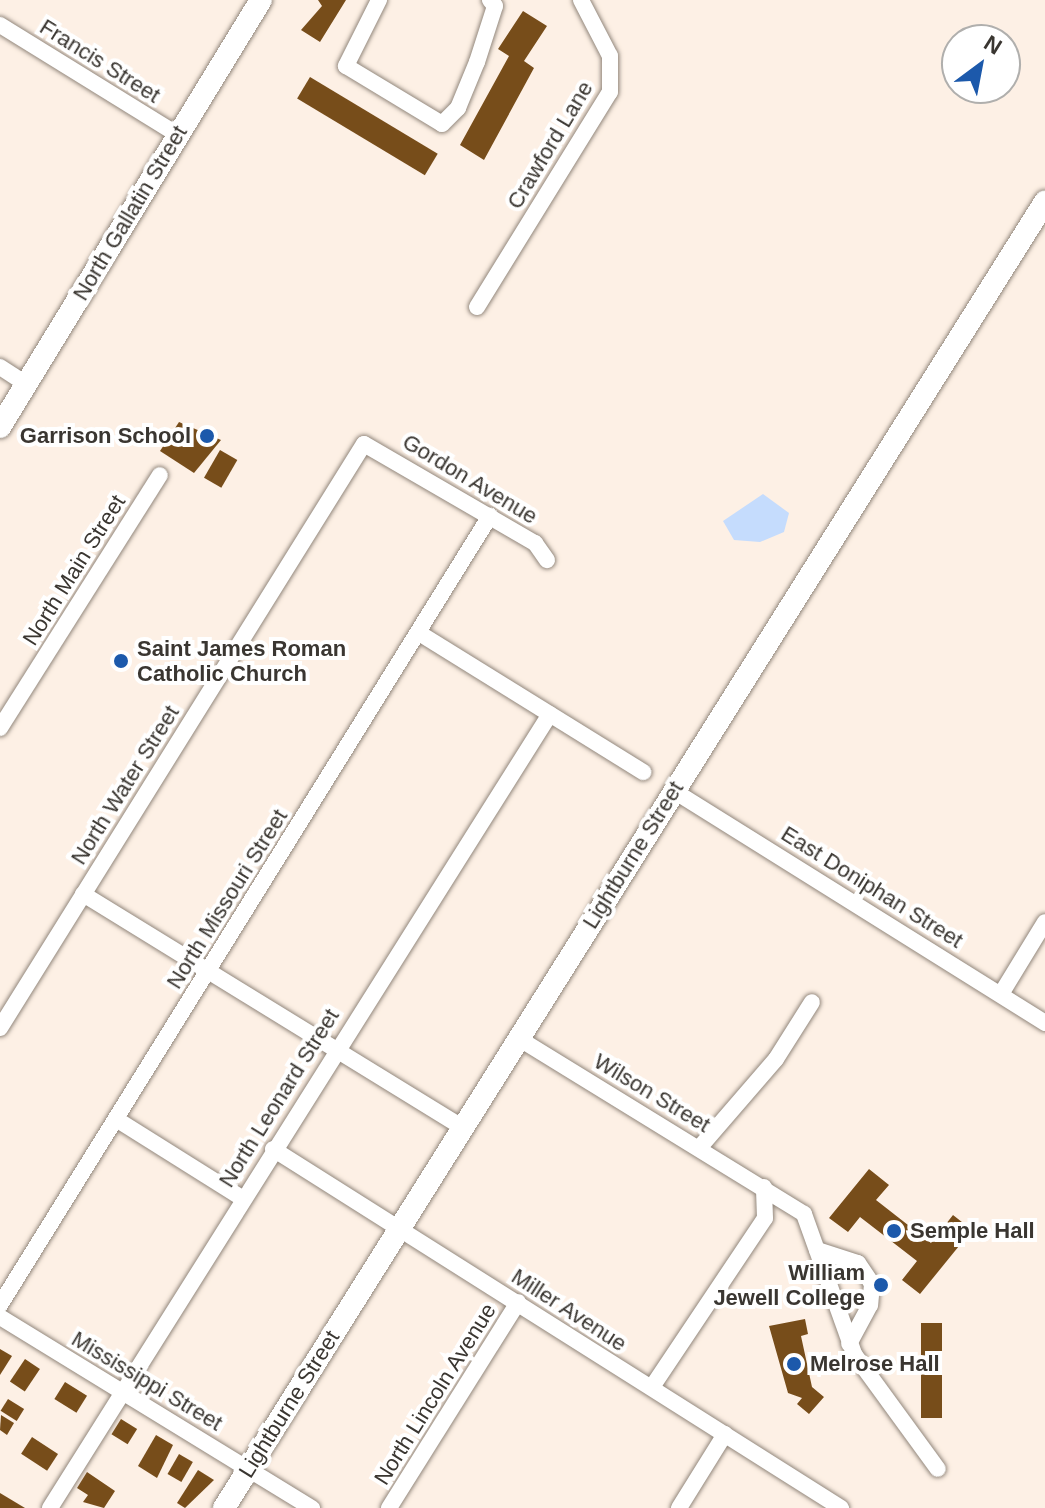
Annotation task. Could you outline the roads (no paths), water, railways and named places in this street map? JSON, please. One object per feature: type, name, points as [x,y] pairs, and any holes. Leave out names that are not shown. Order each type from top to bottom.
[{"type":"main road","name":"North Gallatin Street","points":[[0,427],[261,0]]},
{"type":"main road","name":"Lightburne Street","points":[[224,1508],[1045,202]]},
{"type":"street","points":[[379,0],[346,66],[442,124],[458,108],[477,62],[495,6],[490,0]]},
{"type":"street","name":"Crawford Lane","points":[[477,307],[610,92],[610,56],[581,0]]},
{"type":"street","name":"Francis Street","points":[[0,25],[178,135]]},
{"type":"street","points":[[0,367],[26,384]]},
{"type":"street","name":"Gordon Avenue","points":[[364,444],[490,516],[547,560]]},
{"type":"street","name":"North Water Street","points":[[0,1028],[364,444]]},
{"type":"street","name":"North Main Street","points":[[0,728],[160,475]]},
{"type":"street","name":"North Missouri Street","points":[[0,1305],[490,516]]},
{"type":"street","points":[[419,633],[643,772]]},
{"type":"street","name":"North Leonard Street","points":[[50,1508],[242,1198],[550,714]]},
{"type":"street","name":"East Doniphan Street","points":[[674,791],[1045,1023]]},
{"type":"street","points":[[83,894],[462,1127]]},
{"type":"street","points":[[1001,994],[1045,922]]},
{"type":"street","points":[[700,1147],[776,1059],[812,1002]]},
{"type":"street","name":"Wilson Street","points":[[518,1038],[700,1147],[804,1214],[849,1344],[885,1406],[938,1469]]},
{"type":"street","points":[[116,1119],[242,1198]]},
{"type":"street","name":"Miller Avenue","points":[[273,1149],[841,1508]]},
{"type":"street","points":[[652,1387],[765,1218],[764,1187]]},
{"type":"street","points":[[817,1250],[858,1263],[872,1284],[870,1305],[849,1344]]},
{"type":"street","name":"North Lincoln Avenue","points":[[389,1508],[518,1302]]},
{"type":"street","name":"Mississippi Street","points":[[0,1317],[312,1508]]},
{"type":"street","points":[[679,1508],[725,1434]]},
{"type":"water","points":[[763,494],[789,513],[784,532],[760,542],[734,540],[723,521]]},
{"type":"place","name":"Garrison School","points":[[207,436]]},
{"type":"place","name":"Saint James Roman Catholic Church","points":[[121,661]]},
{"type":"place","name":"Semple Hall","points":[[894,1231]]},
{"type":"place","name":"William Jewell College","points":[[881,1285]]},
{"type":"place","name":"Melrose Hall","points":[[794,1364]]}]
